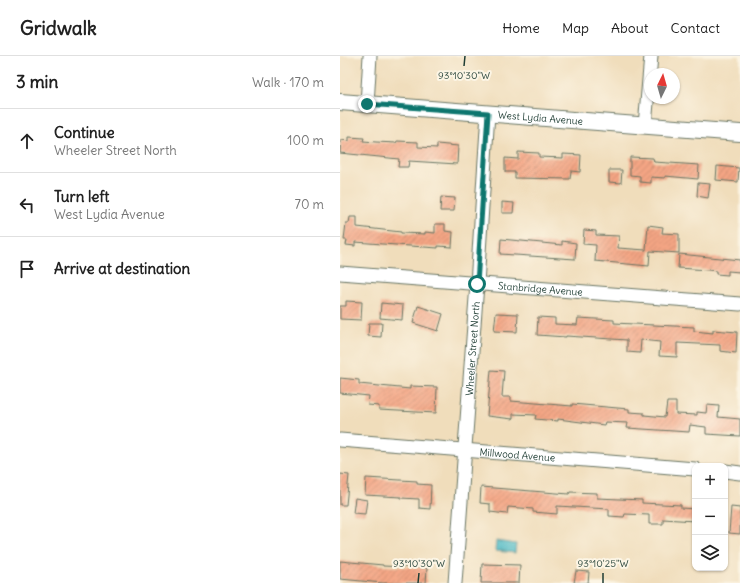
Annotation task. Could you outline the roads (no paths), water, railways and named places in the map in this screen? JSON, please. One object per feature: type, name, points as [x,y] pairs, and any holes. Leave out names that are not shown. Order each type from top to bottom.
[{"type":"street","points":[[367,104],[370,56]]},
{"type":"street","points":[[645,126],[651,56]]},
{"type":"street","name":"West Lydia Avenue","points":[[340,102],[740,133]]},
{"type":"street","name":"Wheeler Street North","points":[[455,583],[488,113]]},
{"type":"street","name":"Stanbridge Avenue","points":[[340,273],[740,304]]},
{"type":"street","name":"Millwood Avenue","points":[[340,440],[692,469]]},
{"type":"street","points":[[728,471],[740,473]]},
{"type":"water","points":[[496,541],[516,544],[515,553],[495,551]]}]
